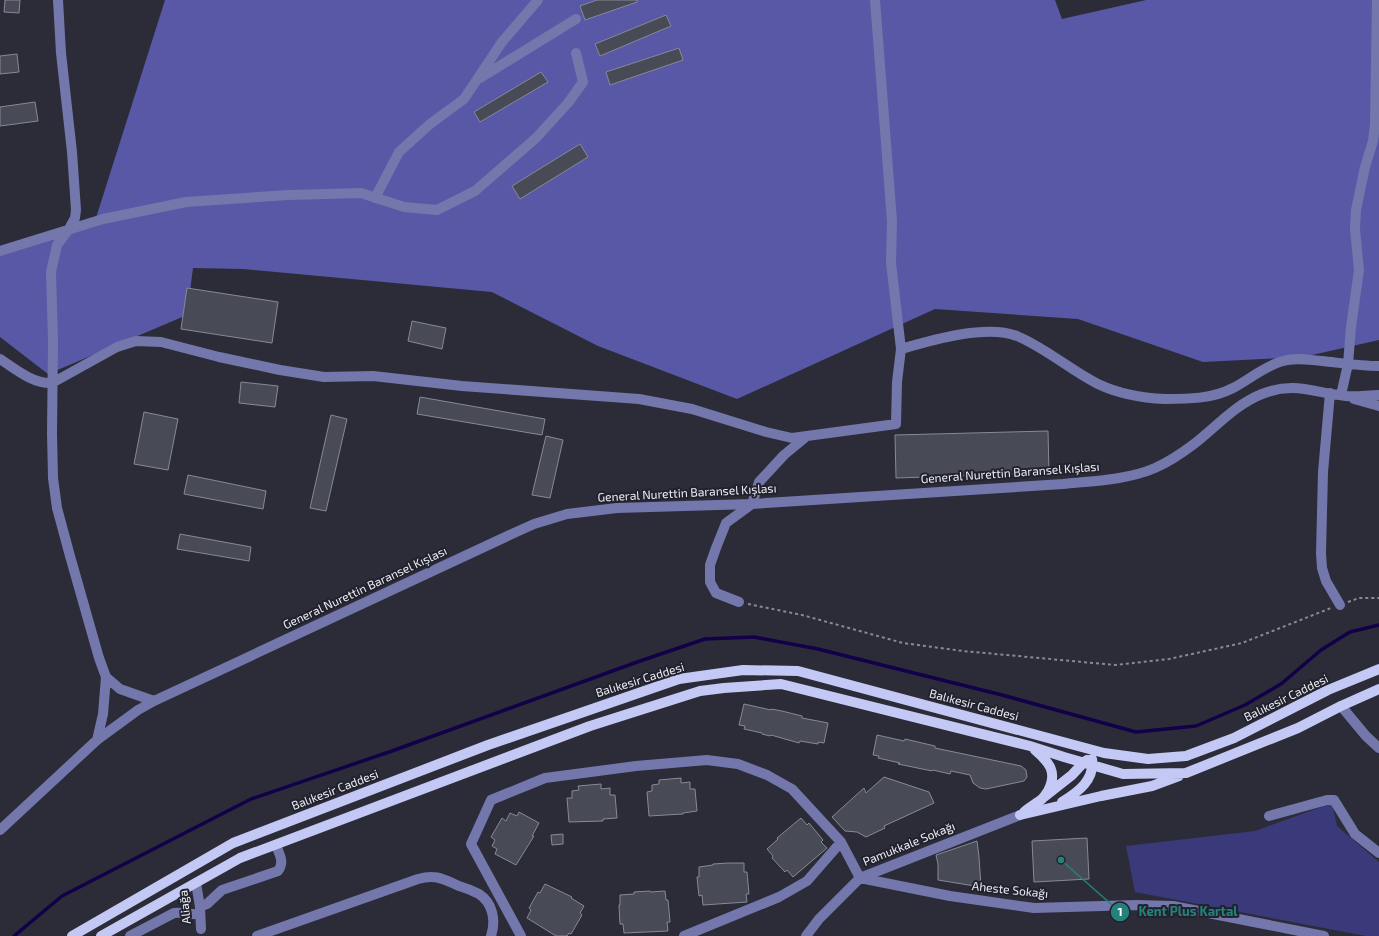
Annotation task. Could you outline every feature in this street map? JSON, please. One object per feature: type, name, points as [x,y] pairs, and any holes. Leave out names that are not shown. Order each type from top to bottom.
[{"type":"main road","name":"Balıkesir Caddesi","points":[[72,936],[233,843],[488,745],[679,679],[743,670],[798,671],[1084,748],[1104,753],[1148,759],[1186,756],[1234,738],[1328,690],[1379,669]]},
{"type":"main road","points":[[101,936],[240,858],[590,726],[700,691],[781,684],[1030,746],[1083,763],[1093,761],[1147,764],[1175,762],[1186,756]]},
{"type":"main road","points":[[1020,815],[1152,786],[1298,728],[1379,689]]},
{"type":"main road","points":[[1030,746],[1046,760],[1052,769],[1052,780],[1044,798]]},
{"type":"main road","points":[[1084,748],[1093,761],[1122,774],[1186,773]]},
{"type":"main road","points":[[1054,807],[1075,794],[1090,778],[1093,761]]},
{"type":"main road","points":[[1020,815],[1072,775],[1083,763]]},
{"type":"street","points":[[58,0],[61,53],[72,152],[76,210],[75,218],[57,245],[51,272],[53,341],[53,478],[57,508],[99,658],[106,677],[103,714],[97,740]]},
{"type":"street","points":[[375,198],[399,152],[430,124],[464,98],[502,42],[538,0]]},
{"type":"street","points":[[0,359],[30,378],[44,383],[52,383],[117,347],[136,341],[161,342],[219,357],[324,377],[373,376],[462,386],[639,399],[692,409],[792,438],[896,424],[897,382],[901,349],[892,263],[892,221],[875,0]]},
{"type":"street","points":[[1344,396],[1351,327],[1360,270],[1355,229],[1356,210],[1375,124],[1377,0]]},
{"type":"street","points":[[476,80],[576,19]]},
{"type":"street","points":[[0,251],[103,219],[186,202],[288,195],[361,193],[404,207],[438,210],[475,191],[536,138],[568,103],[583,82],[576,53]]},
{"type":"street","points":[[901,349],[956,336],[998,332],[1016,336],[1036,346],[1096,383],[1118,392],[1136,396],[1165,399],[1200,398],[1217,395],[1267,368],[1282,361],[1294,359],[1379,366]]},
{"type":"street","name":"General Nurettin Baransel Kışlası","points":[[0,830],[97,740],[132,714],[154,701],[514,533],[551,519],[574,513],[617,508],[752,504],[1063,484],[1098,480],[1133,474],[1155,468],[1173,459],[1243,404],[1262,394],[1282,388],[1304,388],[1344,396],[1379,406]]},
{"type":"street","points":[[1330,393],[1323,472],[1321,554],[1322,568],[1326,581],[1340,605]]},
{"type":"street","name":"General Nurettin Baransel Kışlası","points":[[1344,396],[1379,395]]},
{"type":"street","points":[[739,602],[716,593],[710,582],[710,565],[726,523],[752,504],[759,482],[784,455],[807,436]]},
{"type":"street","points":[[106,677],[120,690],[154,701]]},
{"type":"street","points":[[1341,706],[1366,736],[1379,748]]},
{"type":"street","points":[[521,936],[471,844],[491,800],[545,778],[636,766],[707,760],[738,764],[767,775],[792,789],[841,842],[860,878]]},
{"type":"street","points":[[1268,816],[1327,800],[1334,800],[1355,834],[1379,853]]},
{"type":"street","name":"Pamukkale Sokağı","points":[[806,936],[819,919],[860,878],[1020,815]]},
{"type":"street","points":[[684,936],[779,897],[806,881],[841,842]]},
{"type":"street","points":[[130,936],[174,913],[179,912],[193,915],[200,911],[222,890],[278,871],[282,866],[282,862],[276,845]]},
{"type":"street","points":[[257,936],[418,879],[432,876],[441,878],[472,891],[485,899],[491,908],[492,913],[493,927],[491,936]]},
{"type":"street","name":"Aheste Sokağı","points":[[860,878],[950,896],[1034,908],[1136,905],[1173,906],[1324,936]]},
{"type":"street","name":"Aliağa","points":[[196,883],[201,929]]},
{"type":"path","points":[[739,602],[802,615],[903,643],[963,651],[1115,665],[1169,659],[1242,643],[1359,598],[1379,598]]},
{"type":"shaded area","points":[[165,0],[1055,0],[1062,19],[1146,0],[1379,0],[1379,340],[1303,357],[1203,362],[1078,319],[935,309],[737,399],[598,346],[492,292],[243,269],[193,268],[187,315],[48,374],[0,337],[0,254],[95,221]]},
{"type":"shaded area","points":[[1332,803],[1337,826],[1379,862],[1379,936],[1366,936],[1135,892],[1126,846],[1255,831]]},
{"type":"building","points":[[5,0],[20,0],[19,13],[4,12]]},
{"type":"building","points":[[597,0],[637,0],[637,2],[585,20],[580,6]]},
{"type":"building","points":[[666,15],[671,26],[600,56],[595,44]]},
{"type":"building","points":[[679,48],[683,60],[610,85],[606,72]]},
{"type":"building","points":[[17,54],[19,72],[0,74],[0,56]]},
{"type":"building","points":[[541,72],[548,82],[480,122],[474,112]]},
{"type":"building","points":[[35,102],[38,121],[0,126],[0,107]]},
{"type":"building","points":[[580,144],[588,157],[520,199],[512,186]]},
{"type":"building","points":[[187,288],[278,302],[272,343],[181,329]]},
{"type":"building","points":[[412,321],[446,328],[442,349],[408,341]]},
{"type":"building","points":[[241,382],[278,386],[275,407],[239,403]]},
{"type":"building","points":[[420,397],[545,419],[542,435],[417,414]]},
{"type":"building","points":[[144,412],[178,419],[168,470],[134,464]]},
{"type":"building","points":[[331,415],[347,419],[326,511],[310,508]]},
{"type":"building","points":[[1048,431],[1049,473],[896,478],[895,435]]},
{"type":"building","points":[[546,436],[563,440],[550,498],[532,495]]},
{"type":"building","points":[[188,475],[266,491],[263,509],[184,494]]},
{"type":"building","points":[[180,534],[251,547],[249,561],[177,549]]},
{"type":"building","points":[[744,704],[782,711],[802,716],[802,718],[828,723],[824,743],[818,742],[818,744],[800,741],[799,743],[744,729],[745,726],[739,725]]},
{"type":"building","points":[[877,735],[904,741],[905,739],[935,746],[935,748],[1021,766],[1026,770],[1027,777],[1024,781],[986,789],[980,788],[973,783],[970,775],[951,771],[950,774],[932,771],[878,758],[879,756],[873,755]]},
{"type":"building","points":[[884,777],[929,792],[934,803],[884,826],[885,828],[866,837],[857,832],[845,831],[832,817],[864,788],[866,793]]},
{"type":"building","points":[[681,778],[681,783],[690,782],[690,789],[695,789],[697,811],[683,814],[649,816],[647,792],[652,791],[652,785],[659,784],[659,780]]},
{"type":"building","points":[[601,784],[601,789],[610,788],[610,795],[615,795],[617,818],[603,819],[603,821],[569,822],[567,798],[572,798],[572,791],[579,790],[578,786]]},
{"type":"building","points":[[519,812],[539,823],[532,836],[534,836],[516,865],[495,854],[497,849],[492,846],[495,840],[491,837],[502,818],[506,821],[510,813],[517,816]]},
{"type":"building","points":[[801,818],[807,825],[809,823],[823,840],[821,842],[827,848],[793,877],[787,870],[785,872],[772,858],[773,856],[767,849],[778,839],[777,838]]},
{"type":"building","points":[[563,834],[563,844],[552,845],[551,835]]},
{"type":"building","points":[[1087,838],[1089,879],[1034,882],[1032,841]]},
{"type":"building","points":[[977,841],[981,887],[938,880],[938,864],[936,855]]},
{"type":"building","points":[[728,863],[744,863],[744,872],[747,872],[749,894],[746,894],[747,902],[703,905],[702,895],[699,896],[697,877],[699,877],[699,867]]},
{"type":"building","points":[[545,884],[572,897],[571,898],[584,906],[580,913],[582,915],[571,934],[569,933],[567,936],[556,936],[527,918],[531,910],[529,908],[538,892],[540,893]]},
{"type":"building","points":[[650,891],[665,891],[666,900],[668,900],[670,922],[667,922],[668,931],[624,933],[623,924],[620,924],[620,895]]},
{"type":"waterway","points":[[14,936],[62,896],[251,799],[392,751],[705,639],[754,637],[818,649],[1002,695],[1136,732],[1196,726],[1245,705],[1281,684],[1321,650],[1350,632],[1379,625]]},
{"type":"place","name":"Kent Plus Kartal","points":[[1061,860]]}]
